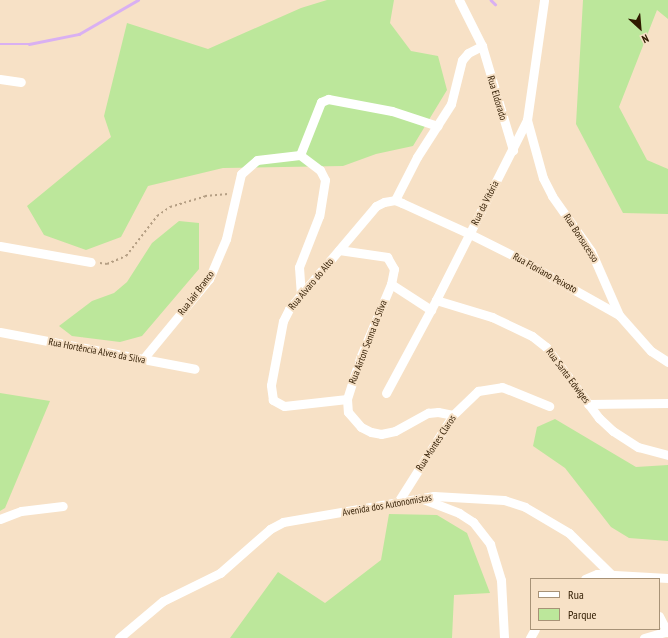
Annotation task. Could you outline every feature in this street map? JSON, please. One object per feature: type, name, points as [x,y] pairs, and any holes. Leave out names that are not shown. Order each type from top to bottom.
[{"type":"street","name":"Rua Eldorado","points":[[459,0],[482,46],[513,150]]},
{"type":"street","name":"Rua da Vitória","points":[[386,393],[431,310],[527,120],[544,0]]},
{"type":"street","points":[[470,234],[395,200],[417,157],[451,104],[462,60],[468,53],[482,46]]},
{"type":"street","points":[[0,79],[21,82]]},
{"type":"street","points":[[301,294],[299,266],[320,216],[323,173],[300,155],[318,106],[324,100],[392,111],[438,126]]},
{"type":"street","name":"Rua Bonsucesso","points":[[527,120],[543,178],[552,196],[591,251],[619,315],[651,351],[668,362]]},
{"type":"street","name":"Rua Jair Branco","points":[[143,359],[209,279],[226,239],[240,174],[257,160],[300,155]]},
{"type":"street","name":"Rua Alvaro do Alto","points":[[347,399],[284,406],[273,400],[271,386],[283,321],[289,308],[376,206],[395,200]]},
{"type":"street","name":"Rua Floriano Peixoto","points":[[470,234],[514,256],[619,315]]},
{"type":"street","points":[[0,246],[90,262]]},
{"type":"street","points":[[340,250],[391,259],[394,269],[391,284],[431,310]]},
{"type":"street","name":"Rua Airton Senna da Silva","points":[[347,399],[360,358],[391,284]]},
{"type":"street","name":"Rua Santa Edwiges","points":[[436,300],[492,317],[532,336],[557,360],[588,404],[623,440],[653,452],[668,455]]},
{"type":"street","name":"Rua Hortência Alves da Silva","points":[[0,332],[195,369]]},
{"type":"street","name":"Rua Montes Claros","points":[[398,502],[453,415],[478,391],[489,387],[512,390],[549,406]]},
{"type":"street","points":[[347,399],[348,412],[352,420],[371,432],[395,431],[428,413],[438,412],[453,415]]},
{"type":"street","points":[[588,404],[668,403]]},
{"type":"street","name":"Avenida dos Autonomistas","points":[[119,638],[163,601],[220,573],[270,529],[283,522],[434,496],[504,500],[525,507],[569,533],[615,578]]},
{"type":"street","points":[[423,499],[458,513],[473,522],[490,544],[501,580],[504,638]]},
{"type":"street","points":[[0,519],[21,511],[63,506]]},
{"type":"street","points":[[587,578],[597,574],[615,578]]},
{"type":"street","points":[[644,638],[667,631],[660,618]]},
{"type":"path","points":[[90,262],[107,264],[126,256],[157,216],[170,207],[205,196],[235,193]]},
{"type":"green space","points":[[327,0],[394,0],[390,23],[411,51],[438,56],[447,90],[413,146],[376,154],[343,166],[223,168],[148,186],[121,237],[86,250],[44,235],[27,206],[111,137],[104,116],[127,23],[208,49],[301,8]]},
{"type":"green space","points":[[583,0],[668,0],[668,19],[657,10],[619,107],[647,160],[668,169],[668,214],[623,213],[576,124]]},
{"type":"green space","points":[[179,221],[199,223],[199,269],[142,336],[120,342],[72,336],[59,326],[92,301],[114,293],[127,282],[152,243]]},
{"type":"green space","points":[[0,393],[50,401],[5,508],[0,511]]},
{"type":"green space","points":[[555,419],[636,467],[668,465],[668,541],[629,538],[611,527],[565,468],[533,446],[537,427]]},
{"type":"green space","points":[[389,514],[437,515],[467,533],[490,593],[454,595],[452,638],[230,638],[278,572],[325,603],[381,560]]},
{"type":"waterway","points":[[0,44],[29,44],[79,34],[138,0]]},
{"type":"waterway","points":[[491,0],[495,4]]}]
